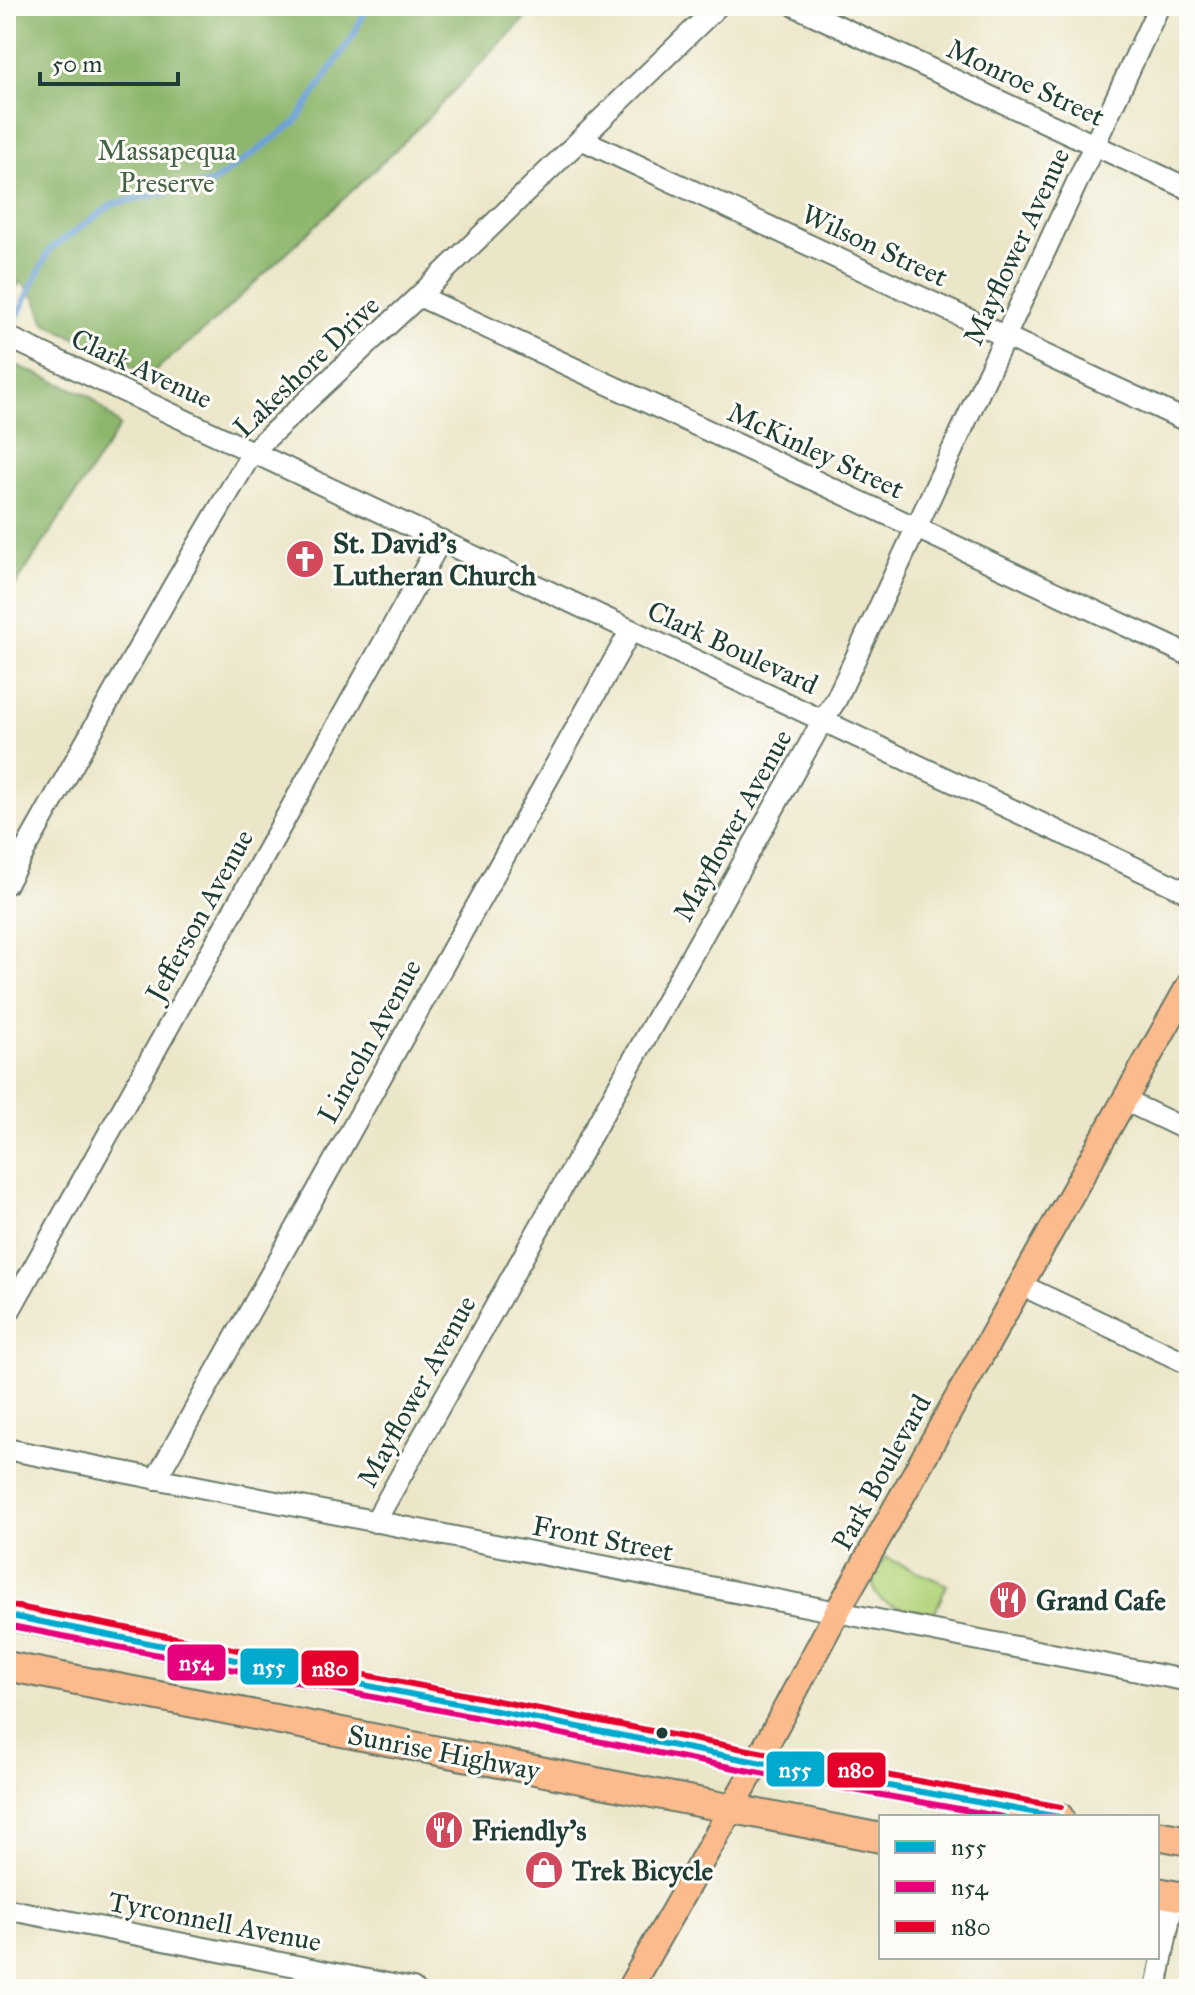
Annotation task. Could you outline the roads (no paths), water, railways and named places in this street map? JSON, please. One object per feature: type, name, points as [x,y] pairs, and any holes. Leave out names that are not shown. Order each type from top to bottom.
[{"type":"highway","name":"Sunrise Highway","points":[[6,1615],[757,1762],[1048,1815]]},
{"type":"highway","name":"Sunrise Highway","points":[[6,1666],[879,1838]]},
{"type":"highway","points":[[1159,1835],[1189,1841]]},
{"type":"main road","name":"Park Boulevard","points":[[629,1989],[1189,985]]},
{"type":"street","name":"Lakeshore Drive","points":[[6,884],[253,451],[419,296],[718,6]]},
{"type":"street","name":"Monroe Street","points":[[795,6],[1189,189]]},
{"type":"street","name":"Mayflower Avenue","points":[[375,1522],[836,700],[1159,6]]},
{"type":"street","name":"Wilson Street","points":[[581,139],[1189,422]]},
{"type":"street","name":"McKinley Street","points":[[419,296],[1189,655]]},
{"type":"street","name":"Clark Avenue","points":[[6,336],[253,451]]},
{"type":"street","name":"Clark Boulevard","points":[[253,451],[1189,893]]},
{"type":"street","name":"Jefferson Avenue","points":[[6,1317],[441,540]]},
{"type":"street","name":"Lincoln Avenue","points":[[156,1479],[631,630]]},
{"type":"street","points":[[1124,1100],[1189,1131]]},
{"type":"street","points":[[1021,1285],[1189,1364]]},
{"type":"street","name":"Front Street","points":[[6,1449],[1189,1681]]},
{"type":"street","points":[[1156,1989],[1173,1895]]},
{"type":"street","name":"Tyrconnell Avenue","points":[[6,1909],[413,1989]]},
{"type":"waterway","points":[[9,333],[50,249],[113,204],[214,182],[295,123],[353,36],[368,6]]},
{"type":"place","name":"St. David's Lutheran Church","points":[[305,559]]},
{"type":"place","name":"Grand Cafe","points":[[1008,1600]]},
{"type":"place","name":"Friendly's","points":[[444,1830]]},
{"type":"place","name":"Trek Bicycle","points":[[544,1870]]},
{"type":"park label","name":"Massapequa Preserve","points":[[167,166]]}]
